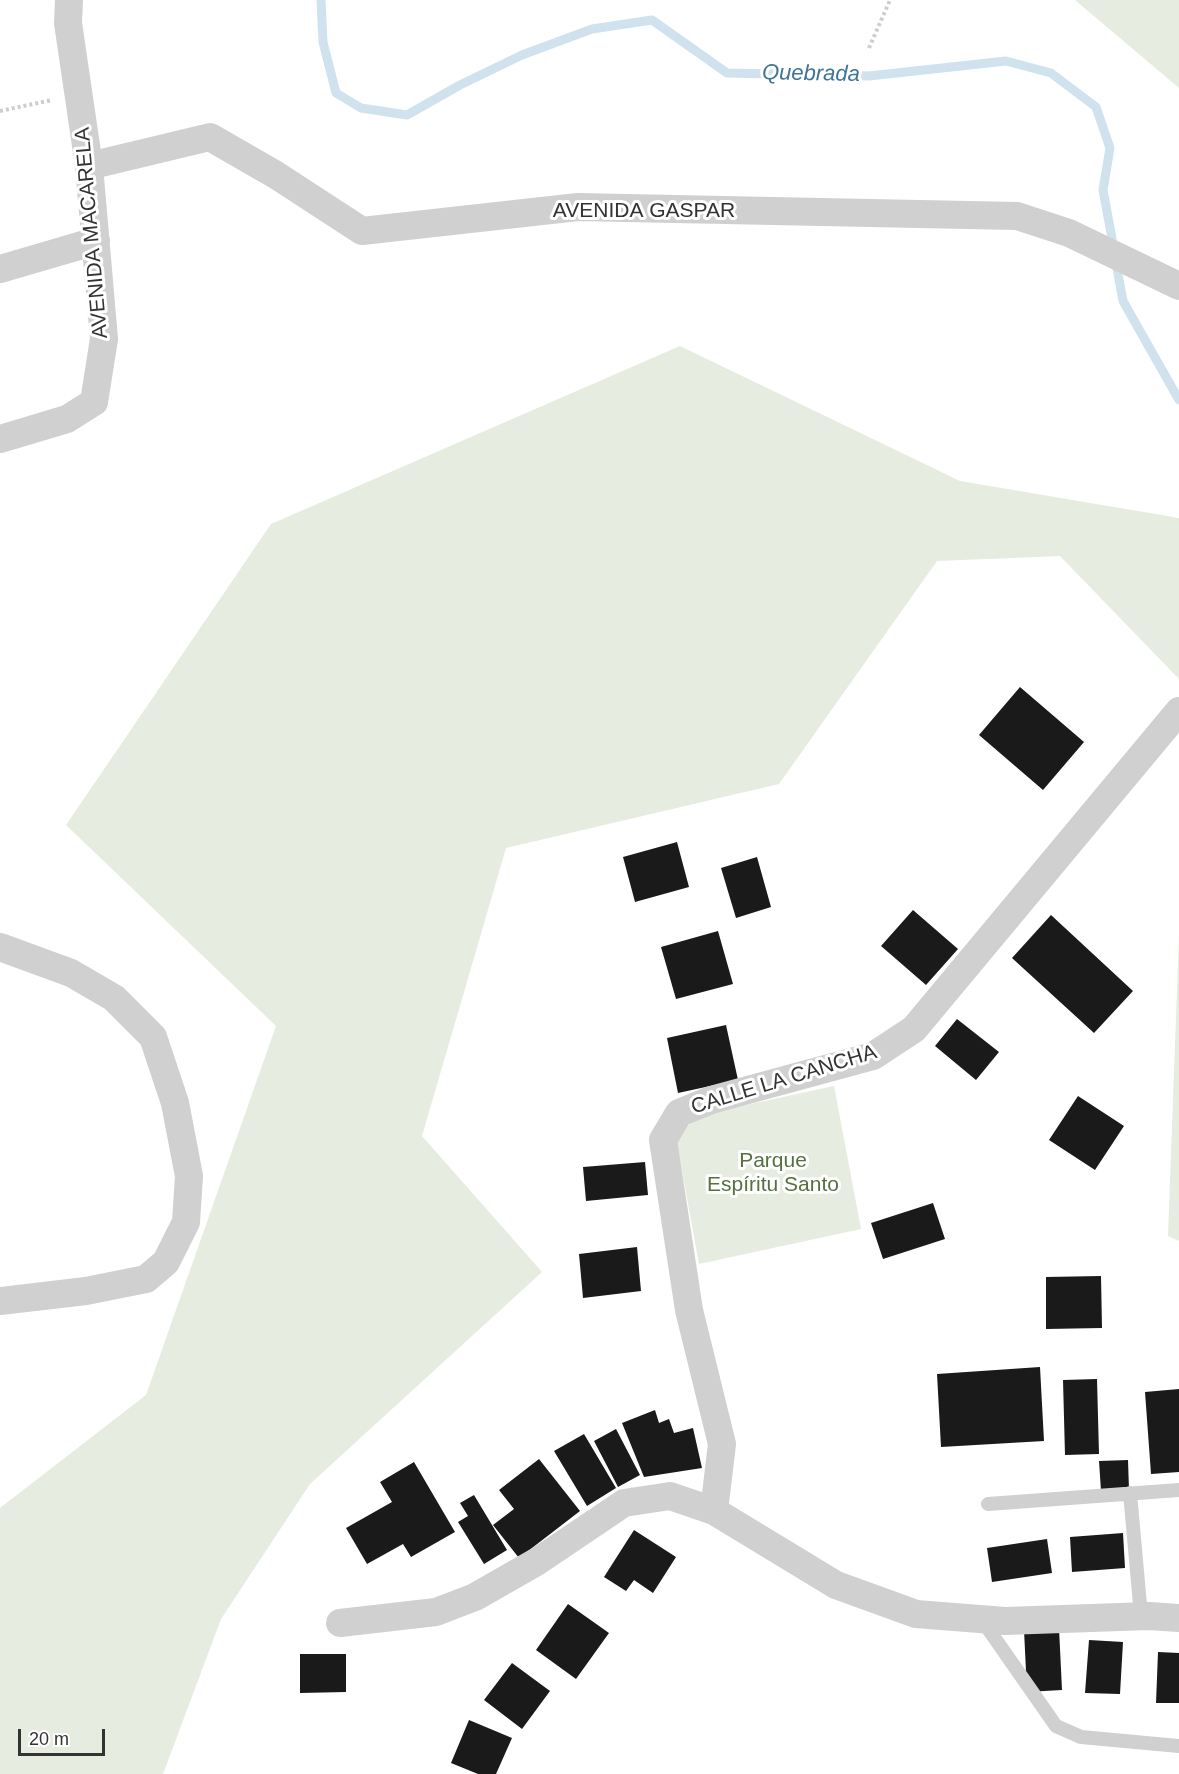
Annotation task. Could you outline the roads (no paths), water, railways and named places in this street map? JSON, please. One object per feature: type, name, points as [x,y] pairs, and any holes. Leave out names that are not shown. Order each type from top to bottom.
[{"type":"street","name":"AVENIDA MACARELA","points":[[0,439],[67,419],[94,402],[104,339],[89,166],[68,23],[69,0]]},
{"type":"street","name":"AVENIDA GASPAR","points":[[89,166],[210,137],[276,175],[362,231],[578,207],[1017,216],[1069,233],[1179,286]]},
{"type":"street","points":[[0,269],[96,241]]},
{"type":"street","name":"CALLE LA CANCHA","points":[[714,1511],[722,1444],[689,1310],[663,1140],[679,1113],[711,1100],[873,1056],[914,1029],[1179,711]]},
{"type":"street","points":[[0,947],[71,973],[105,993],[153,1037],[175,1103],[189,1176],[186,1222],[166,1262],[146,1279],[86,1291],[0,1300]]},
{"type":"street","points":[[340,1623],[436,1612],[475,1597],[538,1561],[585,1527],[624,1503],[670,1496],[714,1511],[836,1585],[916,1614],[1005,1621],[1141,1616],[1179,1618]]},
{"type":"lane","points":[[988,1504],[1179,1490]]},
{"type":"lane","points":[[1130,1493],[1141,1616]]},
{"type":"lane","points":[[981,1618],[1056,1726],[1081,1737],[1179,1746]]},
{"type":"waterway","name":"Quebrada","points":[[321,0],[323,42],[336,93],[361,108],[407,115],[460,85],[522,55],[592,29],[652,20],[727,73],[869,76],[1006,61],[1051,73],[1096,107],[1110,148],[1103,190],[1114,249]]},
{"type":"waterway","name":"Quebrada","points":[[1116,263],[1123,301],[1179,400]]},
{"type":"park label","name":"Parque Espíritu Santo","points":[[773,1173]]}]
